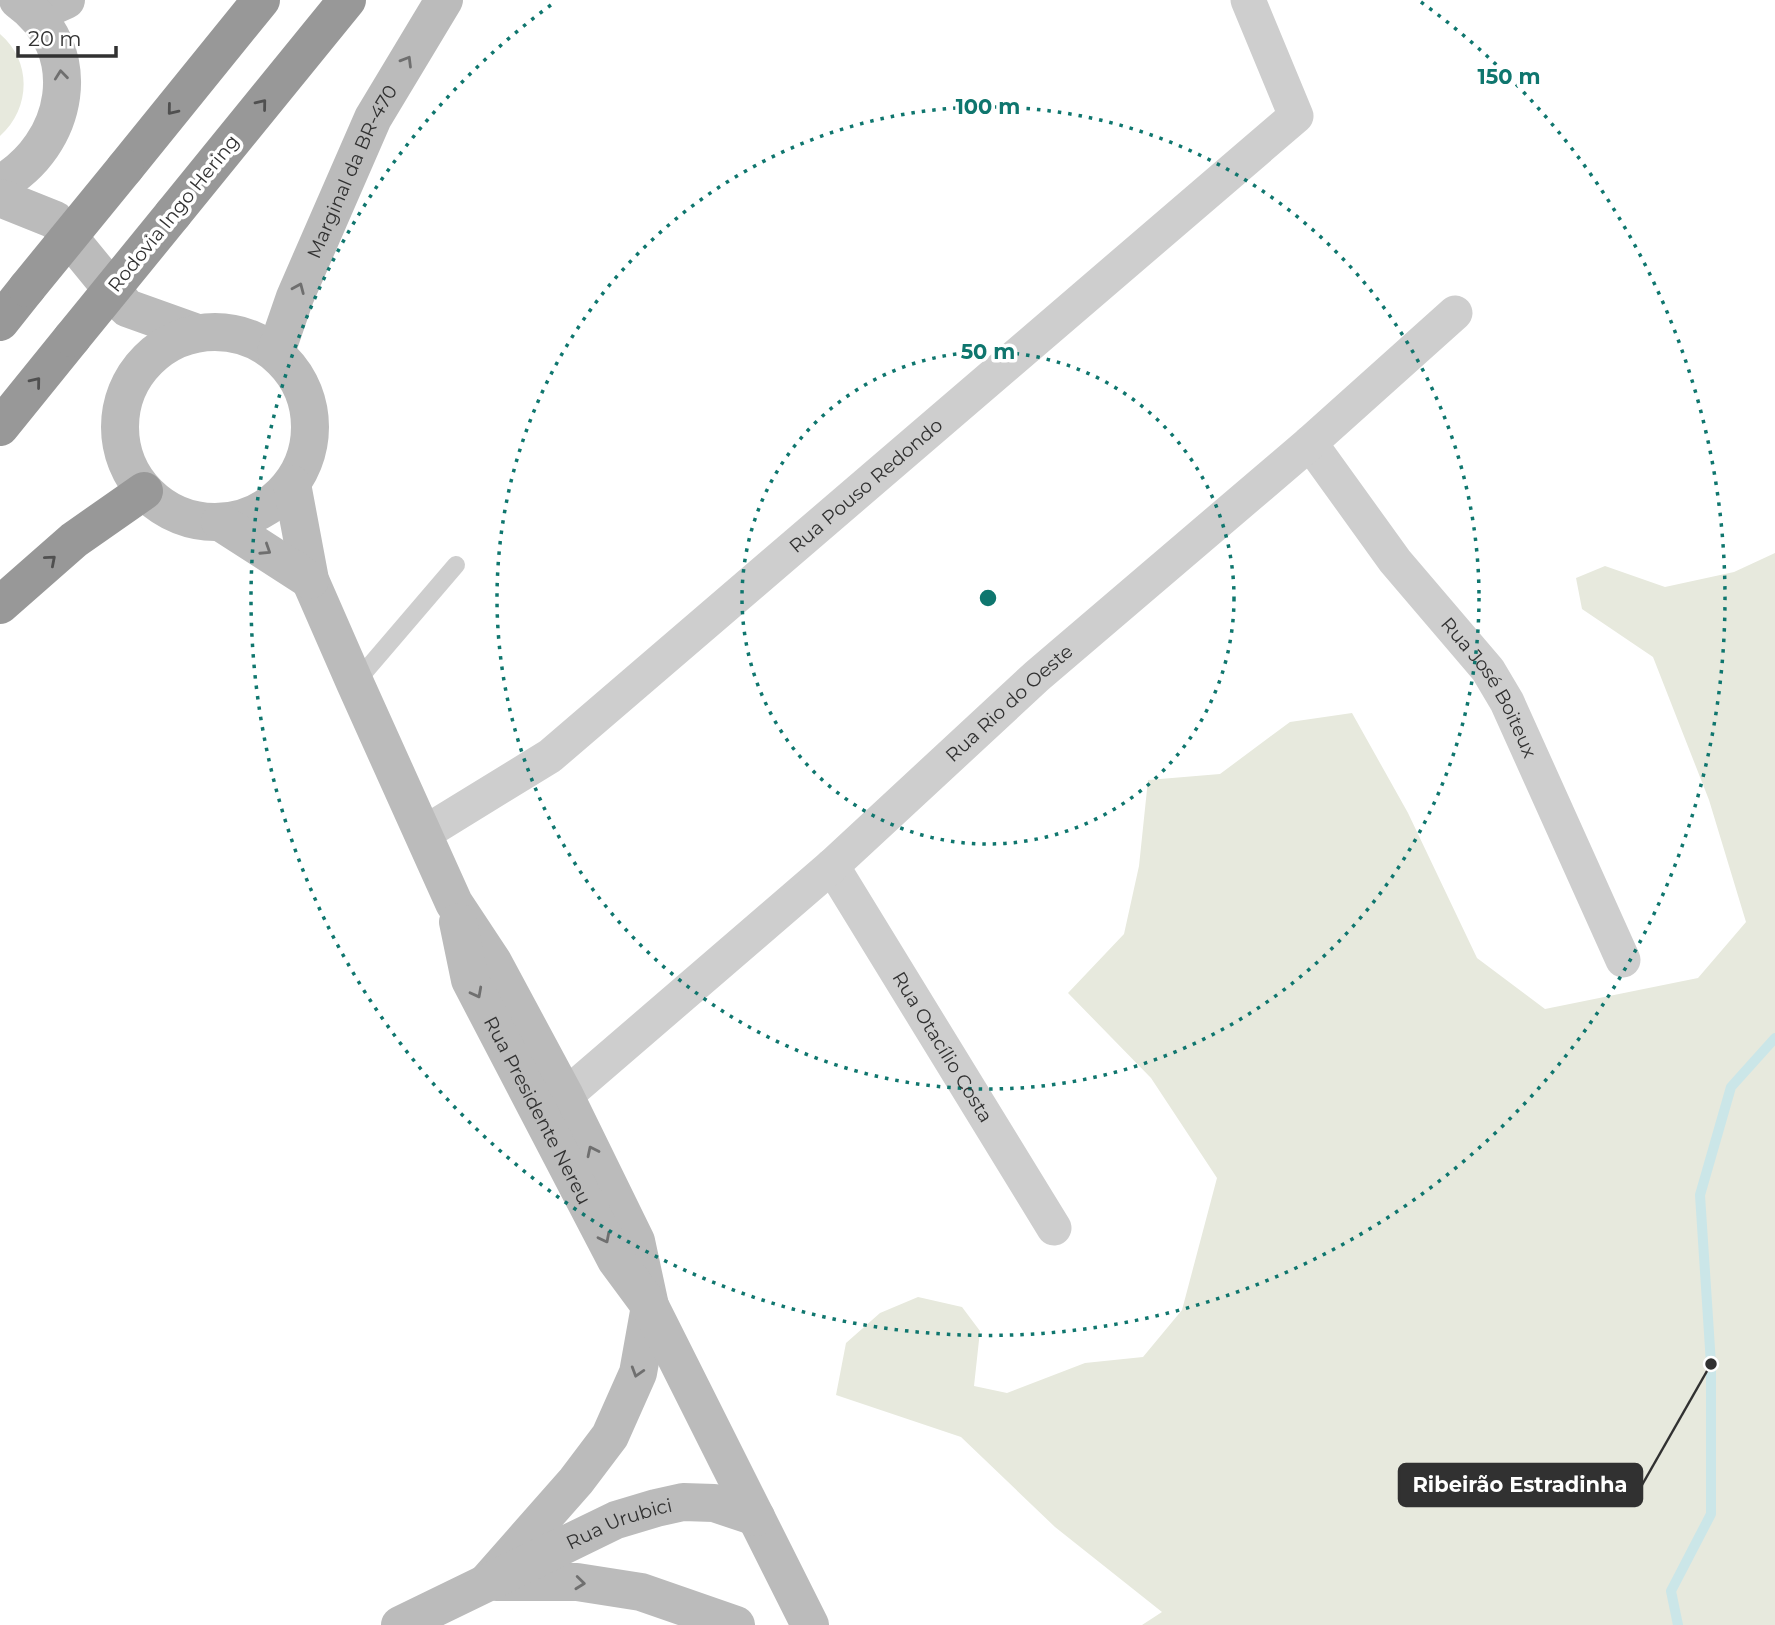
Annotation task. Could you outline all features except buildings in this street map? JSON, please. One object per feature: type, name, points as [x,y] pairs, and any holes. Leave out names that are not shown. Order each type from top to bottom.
[{"type":"highway","points":[[0,323],[261,0]]},
{"type":"highway","name":"Rodovia Ingo Hering","points":[[0,427],[347,0]]},
{"type":"highway","points":[[0,605],[74,540],[144,491]]},
{"type":"main road","name":"Marginal da BR-470","points":[[276,352],[295,297],[373,118],[444,0]]},
{"type":"main road","points":[[40,5],[62,75],[62,98],[48,140],[48,173],[55,219]]},
{"type":"main road","points":[[0,184],[26,166],[48,140]]},
{"type":"main road","points":[[0,198],[55,219],[127,308],[151,319],[197,333],[239,334],[258,341],[276,352],[302,385],[312,425],[303,466],[292,484],[260,511],[220,522]]},
{"type":"main road","points":[[127,308],[132,379]]},
{"type":"main road","points":[[197,333],[159,349],[132,379],[122,407],[120,437],[124,457],[144,491],[178,514],[220,522],[310,580]]},
{"type":"main road","name":"Rua Presidente Nereu","points":[[292,484],[298,528],[310,580],[454,903],[493,962],[548,1107],[636,1241],[650,1306],[810,1625]]},
{"type":"main road","points":[[487,1582],[576,1481],[610,1436],[638,1373],[650,1306]]},
{"type":"main road","name":"Rua Urubici","points":[[400,1625],[616,1520],[656,1507],[683,1502],[714,1503],[756,1517]]},
{"type":"main road","name":"Rua Urubici","points":[[487,1582],[577,1582],[641,1592],[736,1625]]},
{"type":"street","name":"Rua Pouso Redondo","points":[[423,834],[550,756],[1296,116],[1248,0]]},
{"type":"street","name":"Rua Rio do Oeste","points":[[548,1107],[832,866],[1037,676],[1310,443],[1455,313]]},
{"type":"street","name":"Rua José Boiteux","points":[[1310,443],[1395,561],[1488,670],[1507,702],[1623,960]]},
{"type":"street","name":"Rua Otacílio Costa","points":[[832,866],[1054,1228]]},
{"type":"lane","points":[[355,683],[456,565]]},
{"type":"shaded area","points":[[0,34],[18,57],[24,85],[18,112],[0,136]]},
{"type":"shaded area","points":[[1775,553],[1775,1625],[1142,1625],[1162,1612],[1055,1527],[961,1437],[836,1395],[846,1343],[880,1313],[918,1297],[962,1307],[980,1331],[974,1386],[1007,1393],[1085,1363],[1143,1357],[1182,1310],[1217,1178],[1151,1078],[1068,993],[1124,934],[1139,866],[1148,780],[1220,774],[1290,722],[1352,713],[1408,813],[1477,958],[1545,1009],[1698,978],[1746,922],[1709,800],[1653,657],[1582,609],[1576,578],[1605,566],[1665,587],[1734,572]]},
{"type":"waterway","points":[[1678,1625],[1671,1591],[1711,1514],[1711,1364],[1700,1195],[1731,1087],[1775,1038]]},
{"type":"place","name":"Ribeirão Estradinha","points":[[1711,1364]]}]
